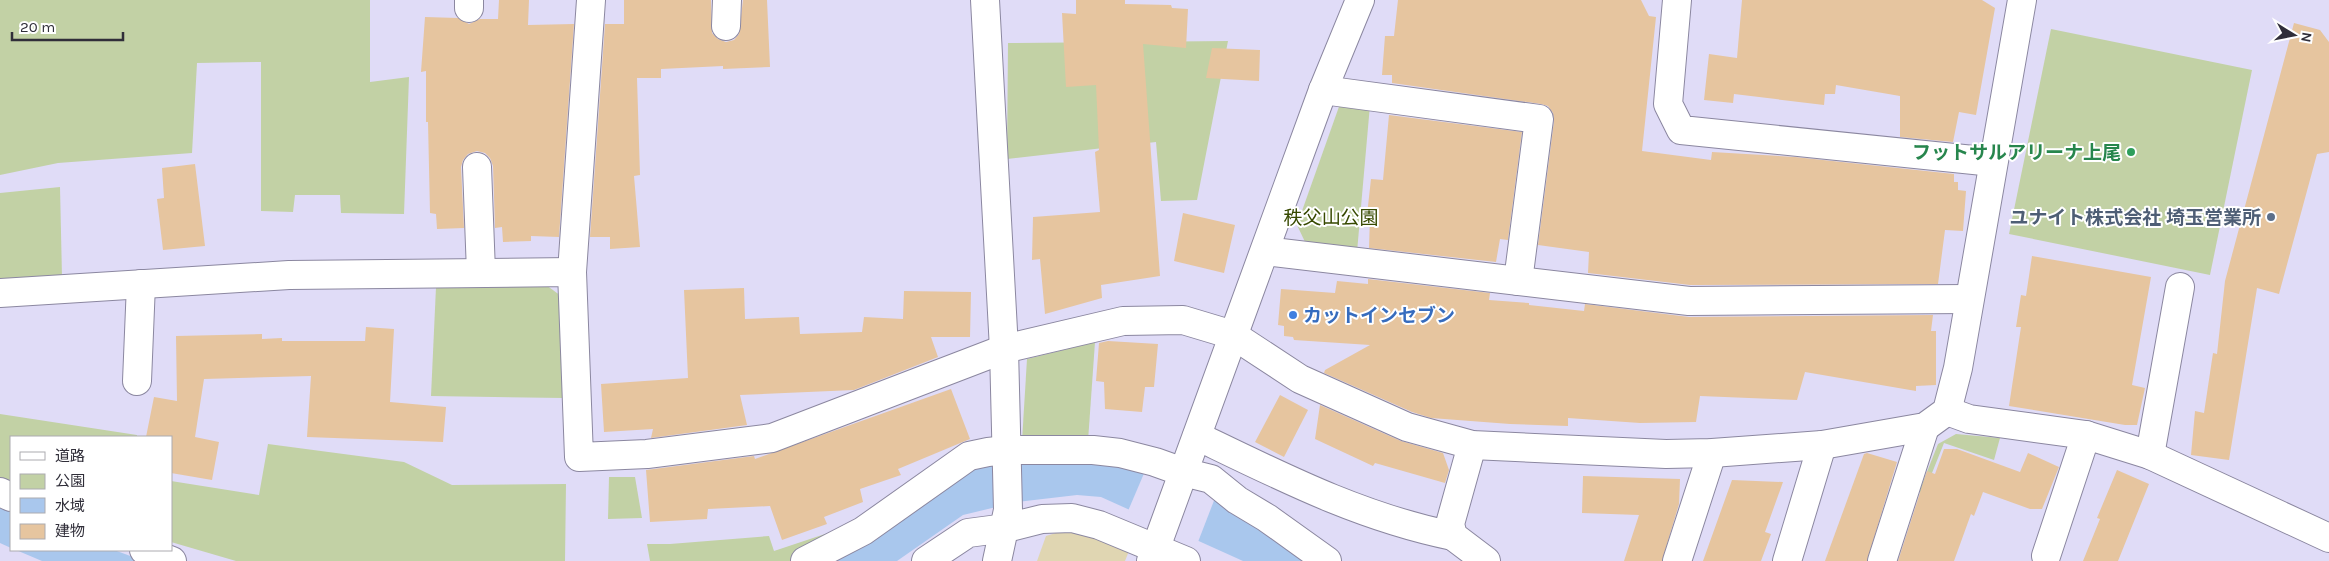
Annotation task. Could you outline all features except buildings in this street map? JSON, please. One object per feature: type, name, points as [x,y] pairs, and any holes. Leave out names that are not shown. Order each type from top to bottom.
[{"type":"street","points":[[591,0],[572,272],[580,457],[647,454],[772,438],[1004,349],[1124,320],[1183,320],[1233,335],[1300,379],[1407,427],[1472,445],[1666,454],[1712,453],[1822,445],[1925,426],[1947,411],[1958,368],[2022,0]]},
{"type":"street","points":[[985,0],[1004,349],[1004,450],[1007,519],[997,561]]},
{"type":"street","points":[[1156,547],[1322,90],[1360,0]]},
{"type":"street","points":[[1677,0],[1668,104],[1682,130],[1993,162]]},
{"type":"street","points":[[1322,90],[1539,119],[1518,281]]},
{"type":"street","points":[[476,167],[481,272]]},
{"type":"street","points":[[1265,251],[1689,301],[1969,299]]},
{"type":"street","points":[[0,293],[289,275],[572,272]]},
{"type":"street","points":[[137,381],[141,284]]},
{"type":"street","points":[[2150,455],[2180,287]]},
{"type":"street","points":[[1947,411],[1969,419],[2086,435],[2150,455],[2329,538]]},
{"type":"street","points":[[1882,561],[1925,426]]},
{"type":"street","points":[[2046,556],[2086,435]]},
{"type":"street","points":[[1197,436],[1349,506],[1416,528],[1453,536],[1486,561]]},
{"type":"street","points":[[1453,536],[1450,524],[1472,445]]},
{"type":"street","points":[[1787,561],[1822,445]]},
{"type":"street","points":[[805,561],[863,531],[969,456],[1004,450],[1093,450],[1120,453],[1155,462],[1182,476],[1211,479],[1237,500],[1267,518],[1327,561]]},
{"type":"street","points":[[1677,561],[1712,453]]},
{"type":"street","points":[[926,561],[968,533],[1007,519],[1072,518],[1099,525],[1186,561]]},
{"type":"street","points":[[147,551],[172,561]]},
{"type":"green space","points":[[0,0],[370,0],[370,82],[409,77],[404,214],[341,213],[340,195],[295,195],[293,212],[261,211],[261,62],[197,63],[192,153],[58,163],[0,175]]},
{"type":"green space","name":"フットサルアリーナ上尾","points":[[2051,29],[2252,70],[2210,275],[2009,234]]},
{"type":"green space","points":[[1228,41],[1197,200],[1161,201],[1156,142],[1007,159],[1008,43]]},
{"type":"green space","name":"秩父山公園","points":[[1341,101],[1370,105],[1357,252],[1306,244],[1297,225]]},
{"type":"green space","points":[[60,187],[62,277],[0,280],[0,193]]},
{"type":"green space","points":[[542,282],[561,296],[563,398],[431,396],[436,287]]},
{"type":"green space","points":[[1095,342],[1088,441],[1022,441],[1027,359]]},
{"type":"green space","points":[[0,414],[137,435],[10,436],[10,483],[0,478]]},
{"type":"green space","points":[[1956,434],[2000,438],[1994,460],[1944,443],[1924,493],[1919,492],[1938,444]]},
{"type":"green space","points":[[268,444],[404,462],[452,485],[566,484],[565,561],[236,561],[172,542],[172,481],[259,495]]},
{"type":"green space","points":[[609,477],[635,477],[642,518],[608,519]]},
{"type":"green space","points":[[837,530],[840,540],[790,561],[650,561],[647,544],[670,544],[769,536],[774,551]]},
{"type":"sand","points":[[1072,528],[1129,551],[1125,561],[1037,561],[1046,536]]},
{"type":"water","points":[[987,462],[1116,462],[1227,505],[1315,561],[1243,561],[1101,497],[1077,495],[1017,502],[963,515],[897,561],[814,561],[963,468]]},
{"type":"water","points":[[0,502],[10,507],[10,548],[0,543]]},
{"type":"water","points":[[18,551],[117,551],[144,561],[42,561]]},
{"type":"pier","points":[[1145,471],[1215,498],[1198,542],[1128,511]]},
{"type":"place","name":"フットサルアリーナ上尾","points":[[2131,152]]},
{"type":"place","name":"ユナイト株式会社 埼玉営業所","points":[[2271,217]]},
{"type":"place","name":"カットインセブン","points":[[1293,315]]}]
